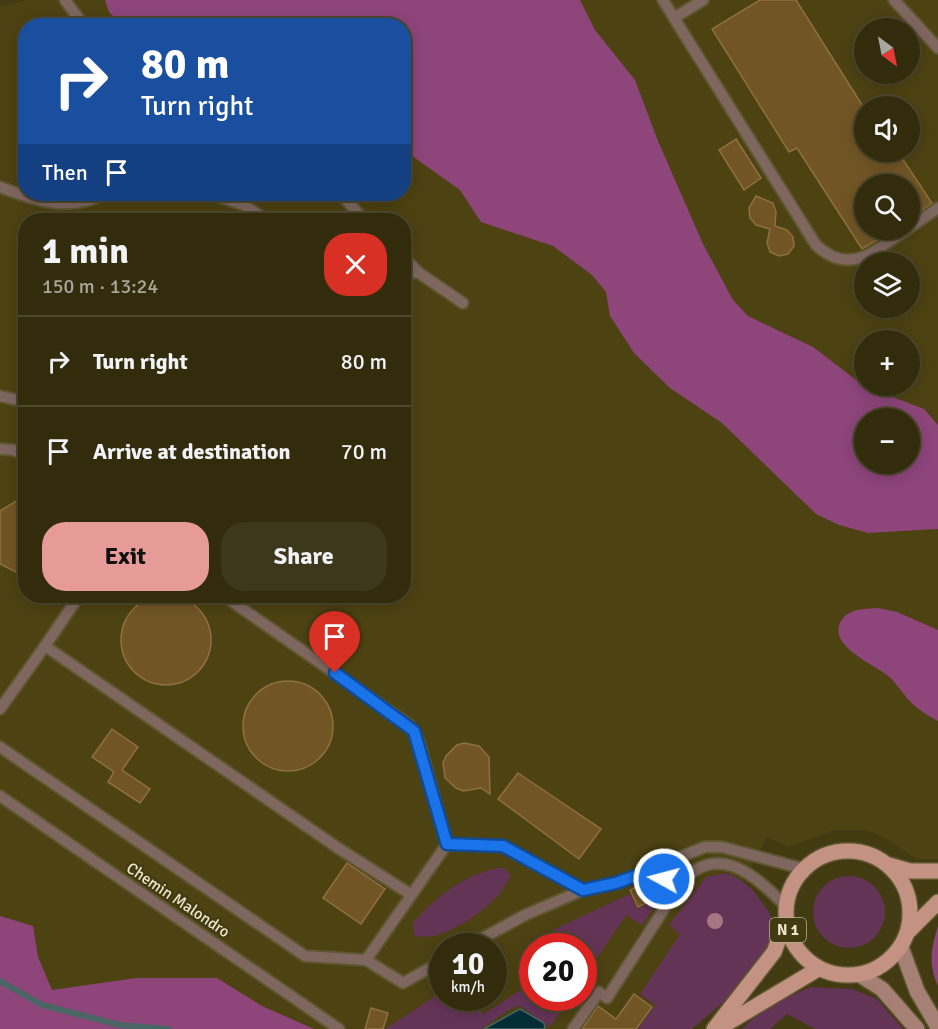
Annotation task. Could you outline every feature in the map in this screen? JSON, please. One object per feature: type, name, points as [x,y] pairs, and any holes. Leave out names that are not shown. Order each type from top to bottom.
[{"type":"main road","points":[[804,868],[827,855],[846,851],[865,853],[889,865],[910,871],[938,871]]},
{"type":"main road","points":[[818,969],[838,975],[860,975],[883,965],[901,947],[912,916],[909,897],[901,879],[889,865]]},
{"type":"main road","name":"N 1","points":[[716,1029],[774,952],[792,886],[804,868]]},
{"type":"main road","points":[[908,932],[938,902]]},
{"type":"main road","name":"N 1","points":[[716,1029],[818,969],[802,957],[791,940],[786,914]]},
{"type":"street","points":[[901,947],[917,991],[938,1027]]},
{"type":"street","points":[[860,975],[882,989],[917,1029]]},
{"type":"lane","points":[[65,0],[78,18]]},
{"type":"lane","points":[[663,0],[816,246],[837,260],[858,260],[890,240]]},
{"type":"lane","points":[[674,18],[703,0]]},
{"type":"lane","points":[[894,0],[938,48]]},
{"type":"lane","points":[[0,187],[18,194]]},
{"type":"lane","points":[[45,201],[68,206],[83,201]]},
{"type":"lane","points":[[232,201],[244,205],[256,213]]},
{"type":"lane","points":[[347,201],[358,213]]},
{"type":"lane","points":[[920,221],[938,208]]},
{"type":"lane","points":[[411,265],[463,303]]},
{"type":"lane","points":[[411,272],[419,273]]},
{"type":"lane","points":[[0,396],[18,400]]},
{"type":"lane","points":[[0,449],[18,452]]},
{"type":"lane","points":[[0,709],[74,603]]},
{"type":"lane","points":[[234,603],[409,725],[419,742],[447,844]]},
{"type":"lane","points":[[45,646],[338,848],[410,894]]},
{"type":"lane","points":[[0,747],[305,957],[366,960],[403,983],[429,968]]},
{"type":"lane","name":"Chemin Malondro","points":[[0,796],[339,1029]]},
{"type":"lane","points":[[447,844],[503,846],[583,890]]},
{"type":"lane","points":[[366,960],[447,844]]},
{"type":"lane","points":[[492,933],[525,915],[583,890],[616,883],[705,847],[741,851],[804,868]]},
{"type":"lane","points":[[573,1029],[599,992],[607,998],[680,884],[699,867],[715,861],[732,865],[764,886],[786,914]]},
{"type":"lane","points":[[649,871],[680,884]]},
{"type":"shaded area","points":[[26,0],[938,0],[938,859],[916,859],[887,839],[866,830],[835,830],[789,847],[767,837],[740,888],[682,1029],[272,1029],[87,1012],[0,957],[0,7]]},
{"type":"shaded area","points":[[105,0],[580,0],[595,30],[635,80],[658,141],[703,244],[733,300],[748,316],[813,347],[854,378],[854,396],[890,396],[924,409],[938,425],[938,529],[868,533],[839,525],[816,514],[722,423],[670,388],[634,353],[610,316],[606,292],[592,275],[553,246],[481,222],[460,190],[411,155],[411,18],[115,18],[109,12]]},
{"type":"shaded area","points":[[878,608],[897,612],[938,630],[938,721],[915,706],[887,675],[854,653],[840,638],[838,630],[844,617],[858,610]]},
{"type":"shaded area","points":[[505,868],[510,875],[505,886],[484,909],[470,919],[442,933],[429,933],[429,936],[425,937],[414,935],[413,923],[440,896],[472,876]]},
{"type":"shaded area","points":[[726,873],[738,878],[748,886],[769,913],[774,930],[768,952],[750,976],[692,1029],[638,1029],[655,1005],[640,994],[680,934],[669,925],[706,877]]},
{"type":"shaded area","points":[[849,876],[869,882],[879,892],[885,912],[879,932],[869,942],[849,948],[829,942],[819,932],[813,912],[819,892],[829,882]]},
{"type":"shaded area","points":[[630,894],[638,909],[654,901],[656,904],[642,925],[626,915],[597,958],[597,933],[553,933],[553,930]]},
{"type":"shaded area","points":[[0,916],[33,926],[38,957],[52,990],[136,978],[217,978],[262,1006],[314,1029],[0,1029]]},
{"type":"shaded area","points":[[938,926],[938,986],[933,971],[932,956]]},
{"type":"shaded area","points":[[810,987],[852,989],[877,999],[903,1029],[815,1029],[787,1014],[770,1029],[742,1029],[765,1007]]},
{"type":"shaded area","points":[[519,991],[519,1006],[512,1008],[481,1029],[385,1029],[429,1000],[429,1011],[481,1011],[482,1015],[488,1011],[507,1011],[507,999]]},
{"type":"shaded area","points":[[527,1011],[561,1011],[550,1027]]},
{"type":"water","points":[[519,1010],[544,1023],[545,1029],[484,1029]]},
{"type":"building","points":[[760,0],[796,0],[856,96],[854,96],[854,162],[905,162],[913,174],[854,174],[854,237],[797,148],[789,152],[712,29]]},
{"type":"building","points":[[736,139],[761,178],[744,190],[719,150]]},
{"type":"building","points":[[920,185],[932,203],[920,211]]},
{"type":"building","points":[[756,196],[773,203],[776,212],[775,226],[787,230],[793,237],[794,246],[788,254],[779,256],[770,252],[767,243],[770,229],[756,225],[750,218],[749,208]]},
{"type":"building","points":[[856,240],[877,240],[862,249]]},
{"type":"building","points":[[18,500],[18,573],[0,564],[0,511]]},
{"type":"building","points":[[140,603],[192,603],[204,615],[210,631],[210,649],[204,665],[191,678],[183,682],[166,685],[149,682],[134,672],[124,657],[121,640],[124,623],[128,615]]},
{"type":"building","points":[[288,681],[305,684],[320,694],[330,709],[333,726],[330,743],[320,758],[305,768],[288,771],[271,768],[256,758],[246,743],[243,726],[246,709],[256,694],[271,684]]},
{"type":"building","points":[[112,729],[138,747],[122,770],[150,789],[140,803],[108,782],[114,772],[92,757]]},
{"type":"building","points":[[464,743],[479,746],[489,757],[490,794],[481,788],[463,791],[445,778],[443,763],[446,756],[457,745]]},
{"type":"building","points":[[518,773],[601,829],[579,859],[498,799]]},
{"type":"building","points":[[347,863],[385,889],[361,924],[323,898]]},
{"type":"building","points":[[649,880],[660,896],[638,907],[630,890]]},
{"type":"building","points":[[634,994],[652,1007],[636,1029],[582,1029],[595,1011],[597,1011],[598,1006],[616,1019]]},
{"type":"building","points":[[371,1008],[388,1013],[383,1029],[365,1029]]},
{"type":"waterway","points":[[0,981],[42,1005],[120,1025],[168,1029]]},
{"type":"route","points":[[335,673],[409,725],[414,731],[447,844],[503,846],[583,890],[616,883],[649,871],[664,879]]}]
